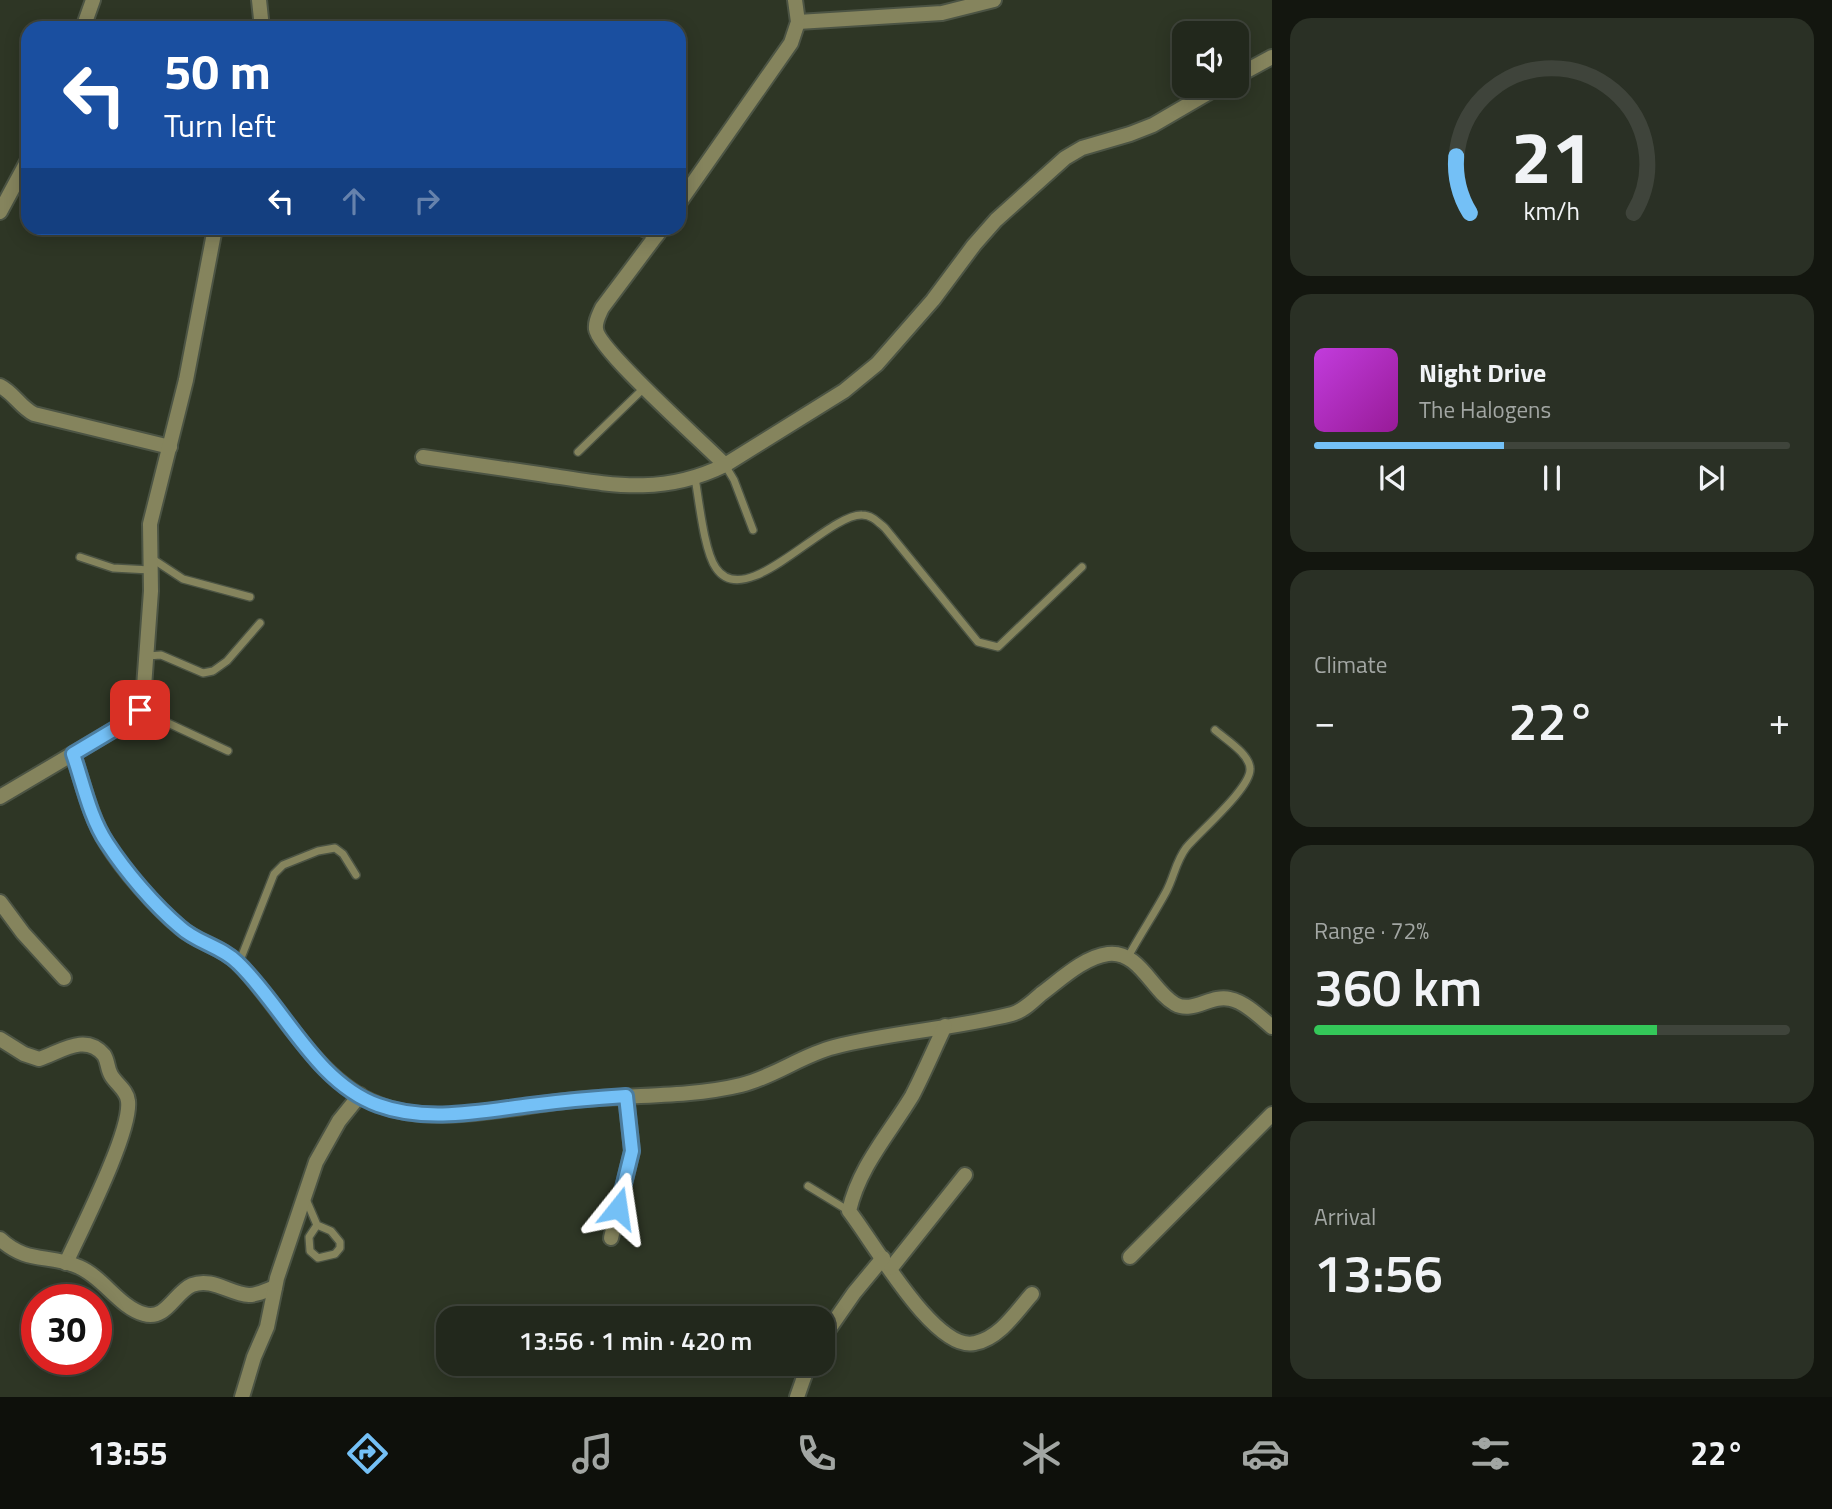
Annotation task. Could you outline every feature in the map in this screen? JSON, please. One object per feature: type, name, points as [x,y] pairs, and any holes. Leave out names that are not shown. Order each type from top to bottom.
[{"type":"street","points":[[86,21],[93,0]]},
{"type":"street","points":[[259,0],[261,21]]},
{"type":"street","points":[[686,193],[791,43],[798,22],[795,0]]},
{"type":"street","points":[[798,22],[942,13],[994,0]]},
{"type":"street","points":[[1249,70],[1271,60]]},
{"type":"street","points":[[423,457],[608,485],[653,485],[695,478],[725,465],[844,391],[877,364],[933,300],[981,237],[1029,189],[1065,159],[1082,148],[1153,125],[1199,98]]},
{"type":"street","points":[[0,212],[21,173]]},
{"type":"street","points":[[0,797],[125,723],[140,710],[143,701],[151,591],[149,524],[186,380],[214,235]]},
{"type":"street","points":[[656,235],[602,308],[596,328],[605,346],[725,465]]},
{"type":"street","points":[[0,386],[34,414],[170,447]]},
{"type":"street","points":[[73,754],[105,841],[134,879],[180,928],[216,946],[239,964],[295,1034],[336,1078],[379,1105],[421,1114],[461,1114],[744,1085],[832,1047],[1014,1014],[1088,961],[1117,953],[1128,957],[1173,1003],[1191,1007],[1214,999],[1232,999],[1272,1027]]},
{"type":"street","points":[[0,902],[23,933],[64,978]]},
{"type":"street","points":[[945,1026],[911,1096],[873,1154],[853,1192],[849,1211],[929,1320],[944,1335],[964,1345],[981,1342],[995,1334],[1032,1294]]},
{"type":"street","points":[[0,1039],[33,1058],[49,1056],[76,1044],[96,1049],[106,1058],[109,1072],[126,1094],[128,1101],[120,1138],[66,1262]]},
{"type":"street","points":[[242,1397],[254,1357],[267,1327],[275,1287],[318,1155],[339,1121],[360,1095]]},
{"type":"street","points":[[611,1238],[632,1151],[626,1096]]},
{"type":"street","points":[[1130,1257],[1272,1114]]},
{"type":"street","points":[[835,1320],[853,1293],[887,1263],[965,1175]]},
{"type":"street","points":[[0,1239],[19,1254],[66,1262],[88,1271],[125,1303],[143,1314],[162,1312],[186,1288],[197,1284],[215,1284],[250,1295],[275,1287]]},
{"type":"street","points":[[797,1397],[804,1376]]},
{"type":"lane","points":[[578,452],[644,387]]},
{"type":"lane","points":[[725,465],[734,480],[753,530]]},
{"type":"lane","points":[[695,478],[710,557],[722,575],[730,580],[762,572],[841,523],[857,515],[865,515],[873,517],[885,528],[978,642],[998,647],[1082,567]]},
{"type":"lane","points":[[80,557],[113,568],[150,563],[183,579],[250,597]]},
{"type":"lane","points":[[146,656],[160,655],[203,673],[213,671],[227,661],[260,623]]},
{"type":"lane","points":[[140,710],[229,751]]},
{"type":"lane","points":[[1128,957],[1166,892],[1186,848],[1227,806],[1250,775],[1251,768],[1243,755],[1215,730]]},
{"type":"lane","points":[[239,964],[269,885],[274,874],[283,865],[318,851],[335,848],[343,854],[356,875]]},
{"type":"lane","points":[[808,1186],[849,1211]]},
{"type":"lane","points":[[305,1196],[317,1224],[338,1237],[340,1248],[335,1254],[318,1258],[310,1251],[309,1237],[317,1224]]},
{"type":"route","points":[[140,710],[125,723],[73,754],[105,841],[134,879],[180,928],[229,954],[251,977],[295,1034],[336,1078],[362,1097],[379,1105],[421,1114],[461,1114],[578,1099],[626,1096],[632,1151],[618,1208]]}]
